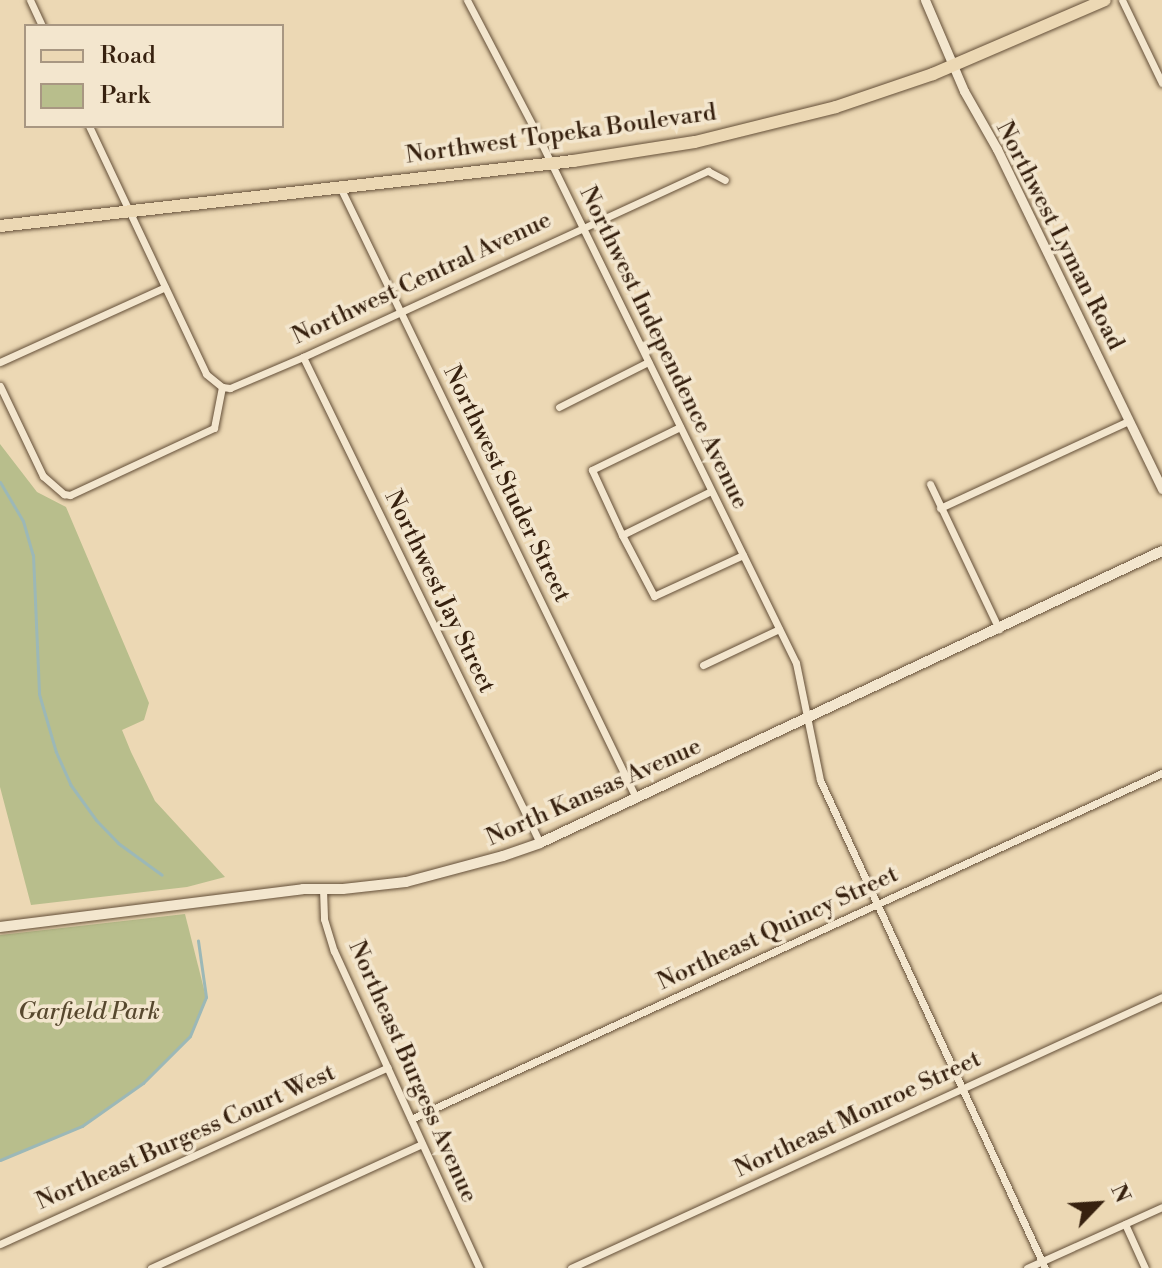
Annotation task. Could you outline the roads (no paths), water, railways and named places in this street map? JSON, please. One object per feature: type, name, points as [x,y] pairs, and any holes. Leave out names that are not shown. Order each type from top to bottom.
[{"type":"main road","name":"Northwest Topeka Boulevard","points":[[0,226],[661,148],[758,128],[836,107],[955,66],[1105,0]]},
{"type":"main road","name":"North Kansas Avenue","points":[[0,927],[406,882],[469,867],[540,843],[1162,551]]},
{"type":"street","points":[[30,0],[41,24]]},
{"type":"street","name":"Northwest Independence Avenue","points":[[467,0],[800,674],[820,780],[1043,1265]]},
{"type":"street","name":"Northwest Lyman Road","points":[[925,0],[1162,489]]},
{"type":"street","points":[[1122,0],[1162,83]]},
{"type":"street","points":[[0,386],[43,476],[70,495],[214,428],[222,387],[206,374],[90,128]]},
{"type":"street","name":"Northwest Central Avenue","points":[[222,387],[230,388],[303,357],[708,171],[725,180]]},
{"type":"street","name":"Northwest Studer Street","points":[[340,187],[636,798]]},
{"type":"street","points":[[0,362],[165,287]]},
{"type":"street","name":"Northwest Jay Street","points":[[303,357],[540,843]]},
{"type":"street","points":[[559,407],[648,362]]},
{"type":"street","points":[[940,508],[1128,421]]},
{"type":"street","points":[[680,427],[592,470],[622,535],[654,596],[743,555]]},
{"type":"street","points":[[930,484],[999,629]]},
{"type":"street","points":[[622,535],[711,491]]},
{"type":"street","points":[[703,665],[779,629]]},
{"type":"street","name":"Northeast Quincy Street","points":[[411,1119],[1162,773]]},
{"type":"street","name":"Northeast Burgess Avenue","points":[[323,889],[329,938],[479,1268]]},
{"type":"street","name":"Northeast Monroe Street","points":[[571,1268],[1162,997]]},
{"type":"street","name":"Northeast Burgess Court West","points":[[0,1244],[388,1067]]},
{"type":"street","points":[[151,1268],[422,1144]]},
{"type":"street","points":[[1027,1268],[1043,1265],[1162,1207]]},
{"type":"street","points":[[1125,1224],[1145,1268]]},
{"type":"waterway","points":[[0,482],[23,521],[33,555],[39,694],[56,752],[70,784],[96,820],[118,843],[162,875]]},
{"type":"waterway","points":[[0,1160],[82,1126],[143,1083],[190,1036],[206,997],[198,941]]},
{"type":"park label","name":"Garfield Park","points":[[89,1013]]}]
